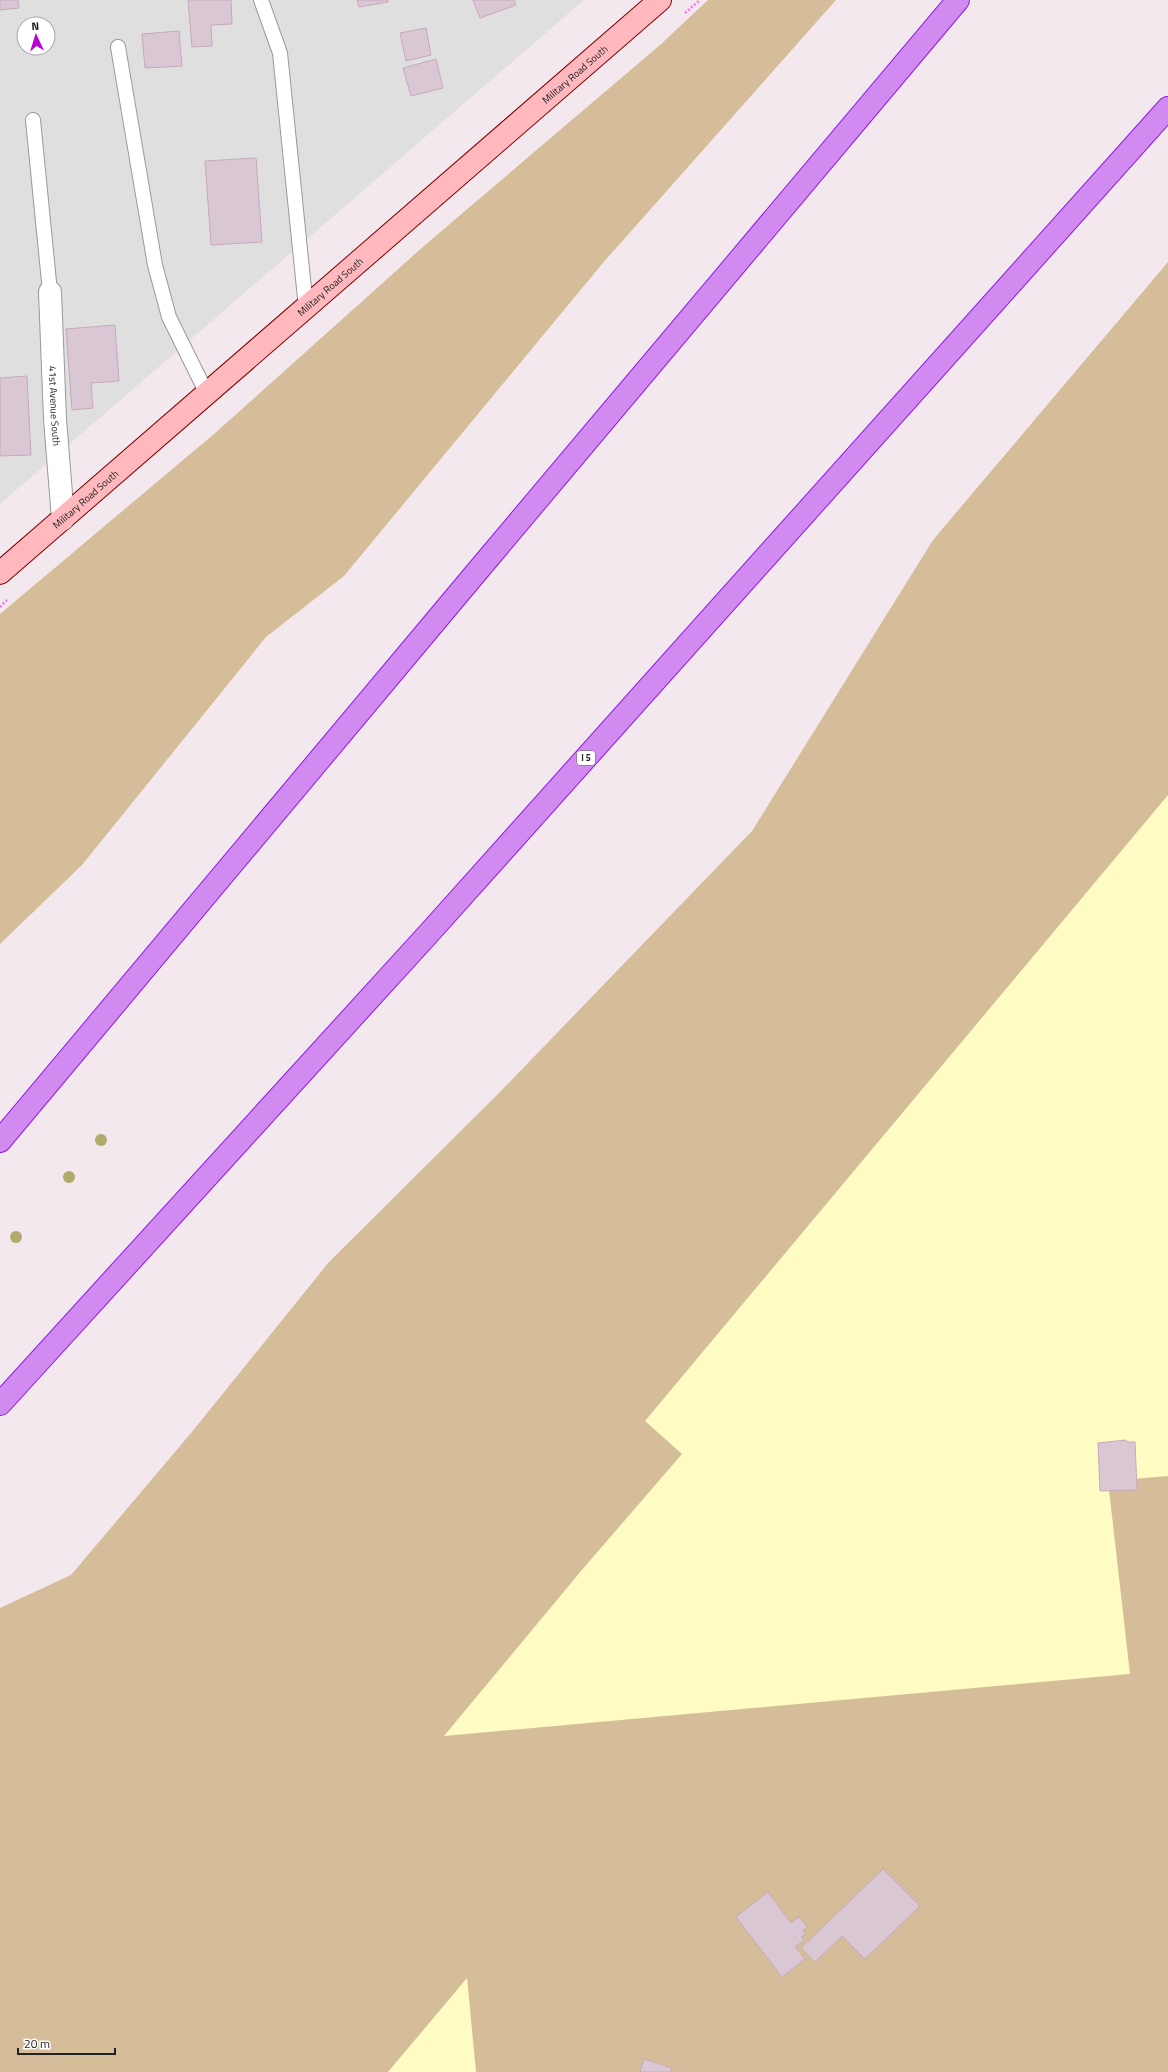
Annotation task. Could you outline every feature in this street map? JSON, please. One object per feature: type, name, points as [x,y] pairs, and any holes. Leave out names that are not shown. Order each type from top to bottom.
[{"type":"highway","points":[[0,1142],[958,0]]},
{"type":"highway","name":"I 5","points":[[0,1404],[430,932],[1168,108]]},
{"type":"main road","name":"Military Road South","points":[[0,574],[660,0]]},
{"type":"street","name":"41st Avenue South","points":[[50,292],[55,419],[64,519]]},
{"type":"lane","points":[[261,0],[280,53],[306,308]]},
{"type":"lane","points":[[118,47],[155,265],[169,317],[207,394]]},
{"type":"lane","points":[[33,120],[50,292]]},
{"type":"shaded area","points":[[0,0],[584,0],[0,504]]},
{"type":"shaded area","points":[[708,0],[836,0],[602,264],[344,576],[266,637],[82,865],[0,944],[0,614],[214,434],[425,245],[660,45]]},
{"type":"shaded area","points":[[1168,262],[1168,2072],[0,2072],[0,1608],[71,1575],[191,1433],[329,1262],[499,1093],[752,831],[933,540]]},
{"type":"shaded area","points":[[1168,795],[1168,1476],[1108,1481],[1130,1674],[444,1736],[581,1571],[682,1454],[645,1421]]},
{"type":"shaded area","points":[[467,1978],[476,2072],[388,2072]]},
{"type":"building","points":[[0,0],[18,0],[19,8],[0,10]]},
{"type":"building","points":[[188,0],[231,0],[232,24],[211,25],[212,46],[192,47]]},
{"type":"building","points":[[357,0],[388,0],[388,2],[359,7]]},
{"type":"building","points":[[473,0],[514,0],[516,5],[480,18]]},
{"type":"building","points":[[426,28],[431,55],[406,61],[400,33]]},
{"type":"building","points":[[179,31],[182,66],[145,68],[142,34]]},
{"type":"building","points":[[436,59],[443,88],[411,96],[403,68]]},
{"type":"building","points":[[256,158],[262,242],[211,245],[205,161]]},
{"type":"building","points":[[115,325],[119,381],[91,383],[93,408],[72,410],[66,329]]},
{"type":"building","points":[[27,376],[31,455],[0,456],[0,378]]},
{"type":"building","points":[[1126,1440],[1127,1442],[1135,1442],[1137,1490],[1100,1491],[1098,1443]]},
{"type":"building","points":[[883,1869],[920,1906],[865,1959],[842,1936],[815,1962],[801,1948]]},
{"type":"building","points":[[768,1892],[791,1923],[799,1917],[807,1927],[803,1930],[806,1934],[801,1937],[804,1940],[795,1947],[805,1959],[782,1977],[736,1917]]},
{"type":"building","points":[[644,2059],[672,2068],[671,2071],[674,2072],[640,2072]]}]
